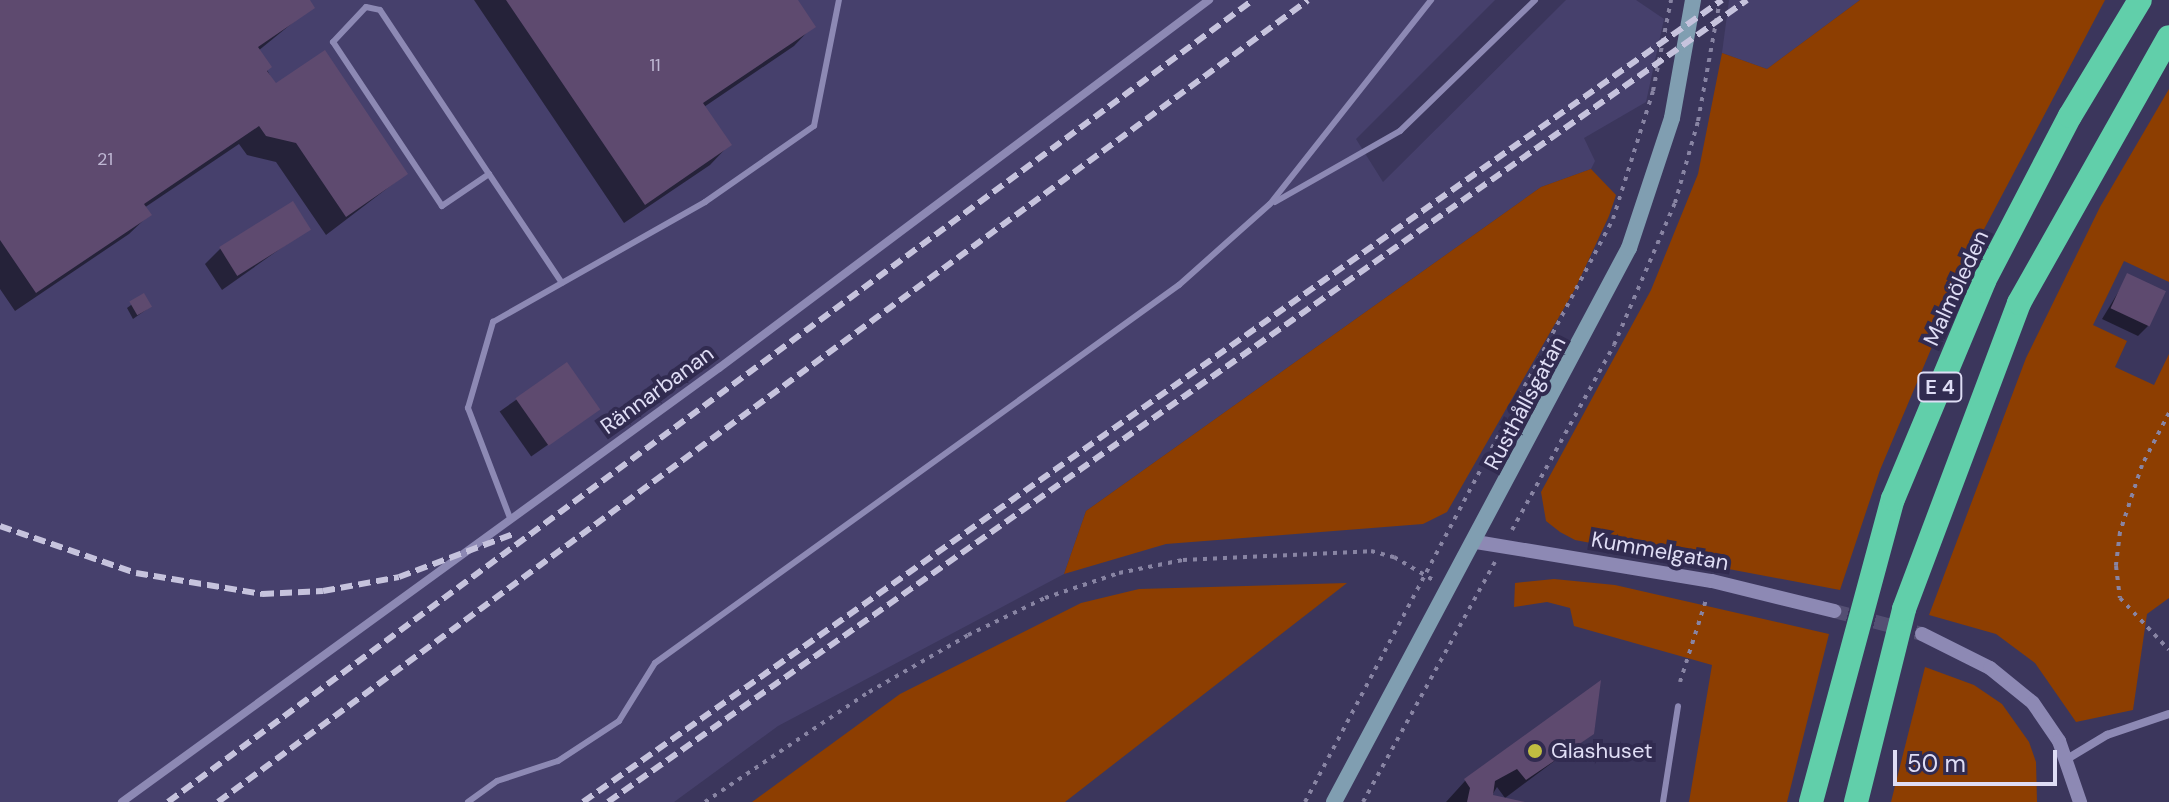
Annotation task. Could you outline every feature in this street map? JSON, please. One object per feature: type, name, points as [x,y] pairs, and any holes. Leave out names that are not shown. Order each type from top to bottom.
[{"type":"highway","name":"Malmöleden","points":[[1811,802],[1893,499],[1984,281],[2070,116],[2140,0]]},
{"type":"highway","name":"E 4","points":[[1856,802],[1904,609],[2019,303],[2169,37]]},
{"type":"main road","name":"Rusthållsgatan","points":[[1334,802],[1476,542],[1629,248],[1661,159],[1682,70],[1693,0]]},
{"type":"street","name":"Rännarbanan","points":[[122,802],[1209,0]]},
{"type":"street","name":"Kummelgatan","points":[[1476,542],[1712,581],[1834,611]]},
{"type":"street","points":[[1922,634],[1965,653],[2012,684],[2048,721],[2067,759],[2080,802]]},
{"type":"street","points":[[2067,759],[2107,735],[2169,714]]},
{"type":"lane","points":[[510,518],[468,408],[493,322],[705,202],[814,126],[839,0]]},
{"type":"lane","points":[[468,802],[497,781],[558,761],[619,721],[655,663],[1179,285],[1270,204],[1431,0]]},
{"type":"lane","points":[[1270,204],[1400,131],[1535,0]]},
{"type":"lane","points":[[489,174],[442,206],[333,42],[366,7],[380,10],[562,283]]},
{"type":"lane","points":[[1663,802],[1678,706]]},
{"type":"path","points":[[1363,802],[1614,345],[1675,203],[1713,49],[1720,0]]},
{"type":"path","points":[[1305,802],[1423,574],[1586,276],[1613,219],[1653,91],[1671,3]]},
{"type":"path","points":[[2169,413],[2142,465],[2120,532],[2116,566],[2120,598],[2169,650]]},
{"type":"path","points":[[705,802],[869,692],[968,635],[1045,598],[1119,573],[1183,560],[1371,551],[1449,589]]},
{"type":"path","points":[[1680,682],[1712,581]]},
{"type":"shaded area","points":[[0,0],[1495,0],[1356,139],[1383,182],[1566,0],[1636,0],[1664,19],[1646,102],[1584,138],[1595,161],[1591,169],[1541,187],[1086,511],[1064,574],[778,726],[674,802],[0,802]]},
{"type":"shaded area","points":[[1729,0],[1860,0],[1767,69],[1722,53]]},
{"type":"shaded area","points":[[1860,0],[2105,0],[1972,252],[1880,470],[1840,590],[1575,540],[1560,532],[1546,521],[1541,492],[1651,290],[1698,174],[1722,53],[1767,69]]},
{"type":"shaded area","points":[[2169,89],[2169,282],[2124,261],[2093,325],[2127,341],[2115,367],[2154,385],[2169,354],[2169,598],[2147,614],[2133,710],[2076,722],[2035,663],[1996,634],[1929,615],[2026,358],[2100,207]]},
{"type":"shaded area","points":[[1591,169],[1616,195],[1609,216],[1575,289],[1447,512],[1423,524],[1166,544],[1064,574],[1086,511],[1541,187]]},
{"type":"shaded area","points":[[1554,579],[1615,585],[1829,634],[1787,802],[1689,802],[1712,665],[1574,626],[1570,608],[1547,602],[1514,607],[1515,583]]},
{"type":"shaded area","points":[[1347,583],[1065,802],[752,802],[900,694],[1081,603],[1139,589]]},
{"type":"shaded area","points":[[1925,667],[1974,685],[2002,704],[2029,742],[2036,762],[2037,802],[1891,802]]},
{"type":"building","points":[[0,0],[310,0],[315,8],[258,47],[272,67],[267,71],[276,83],[325,50],[408,174],[346,217],[296,143],[266,136],[259,126],[144,204],[152,215],[36,293],[0,240]]},
{"type":"building","points":[[506,0],[798,0],[816,27],[703,103],[732,145],[645,205]]},
{"type":"building","points":[[293,201],[311,230],[237,276],[219,247]]},
{"type":"building","points":[[2127,273],[2166,291],[2149,327],[2111,308]]},
{"type":"building","points":[[144,293],[152,307],[137,315],[129,302]]},
{"type":"building","points":[[567,362],[600,410],[549,446],[515,398]]},
{"type":"building","name":"Glashuset","points":[[1601,680],[1594,734],[1526,780],[1517,769],[1495,781],[1493,795],[1525,802],[1467,802],[1470,788],[1464,779]]},
{"type":"tunnel","points":[[1834,611],[1922,634]]},
{"type":"railway","points":[[168,802],[1253,0]]},
{"type":"railway","points":[[218,802],[1308,0]]},
{"type":"railway","points":[[583,802],[1722,0]]},
{"type":"railway","points":[[608,802],[1747,0]]},
{"type":"railway","points":[[0,526],[136,573],[262,594],[323,591],[399,577],[516,533]]},
{"type":"place","name":"Glashuset","points":[[1535,751]]}]
